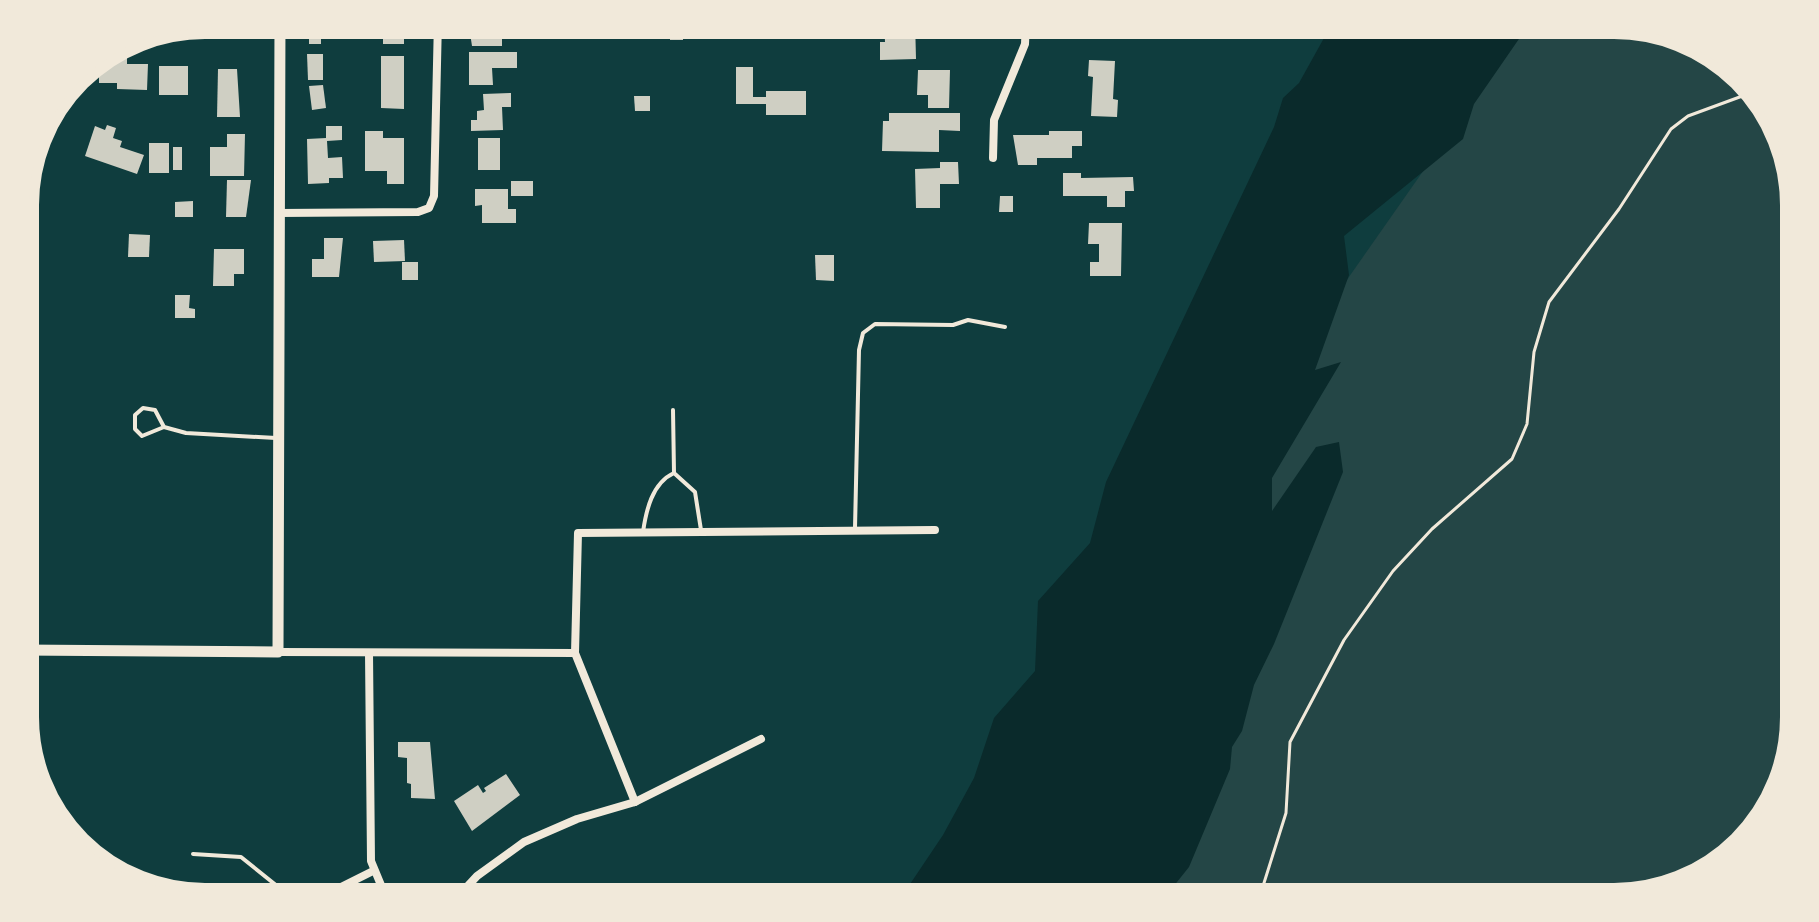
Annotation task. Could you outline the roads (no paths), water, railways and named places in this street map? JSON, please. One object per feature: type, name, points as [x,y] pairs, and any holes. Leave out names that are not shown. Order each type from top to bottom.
[{"type":"street","points":[[278,652],[280,34]]},
{"type":"street","points":[[279,213],[418,212],[429,208],[434,196],[438,34]]},
{"type":"street","points":[[993,158],[994,120],[1025,44],[1025,34]]},
{"type":"street","points":[[635,802],[575,653],[578,533],[935,530]]},
{"type":"street","points":[[34,650],[575,653]]},
{"type":"street","points":[[369,653],[373,871],[381,888]]},
{"type":"street","points":[[466,888],[477,876],[524,842],[577,819],[635,802],[761,739]]},
{"type":"street","points":[[339,888],[373,871]]},
{"type":"lane","points":[[855,531],[859,350],[863,333],[875,324],[953,325],[968,320],[1005,327]]},
{"type":"lane","points":[[164,427],[155,410],[143,408],[135,415],[135,429],[142,436],[164,427],[186,433],[278,438]]},
{"type":"lane","points":[[673,410],[674,473],[695,492],[702,532]]},
{"type":"lane","points":[[643,532],[646,510],[662,481],[674,473]]},
{"type":"lane","points":[[193,854],[241,857],[280,888]]}]
